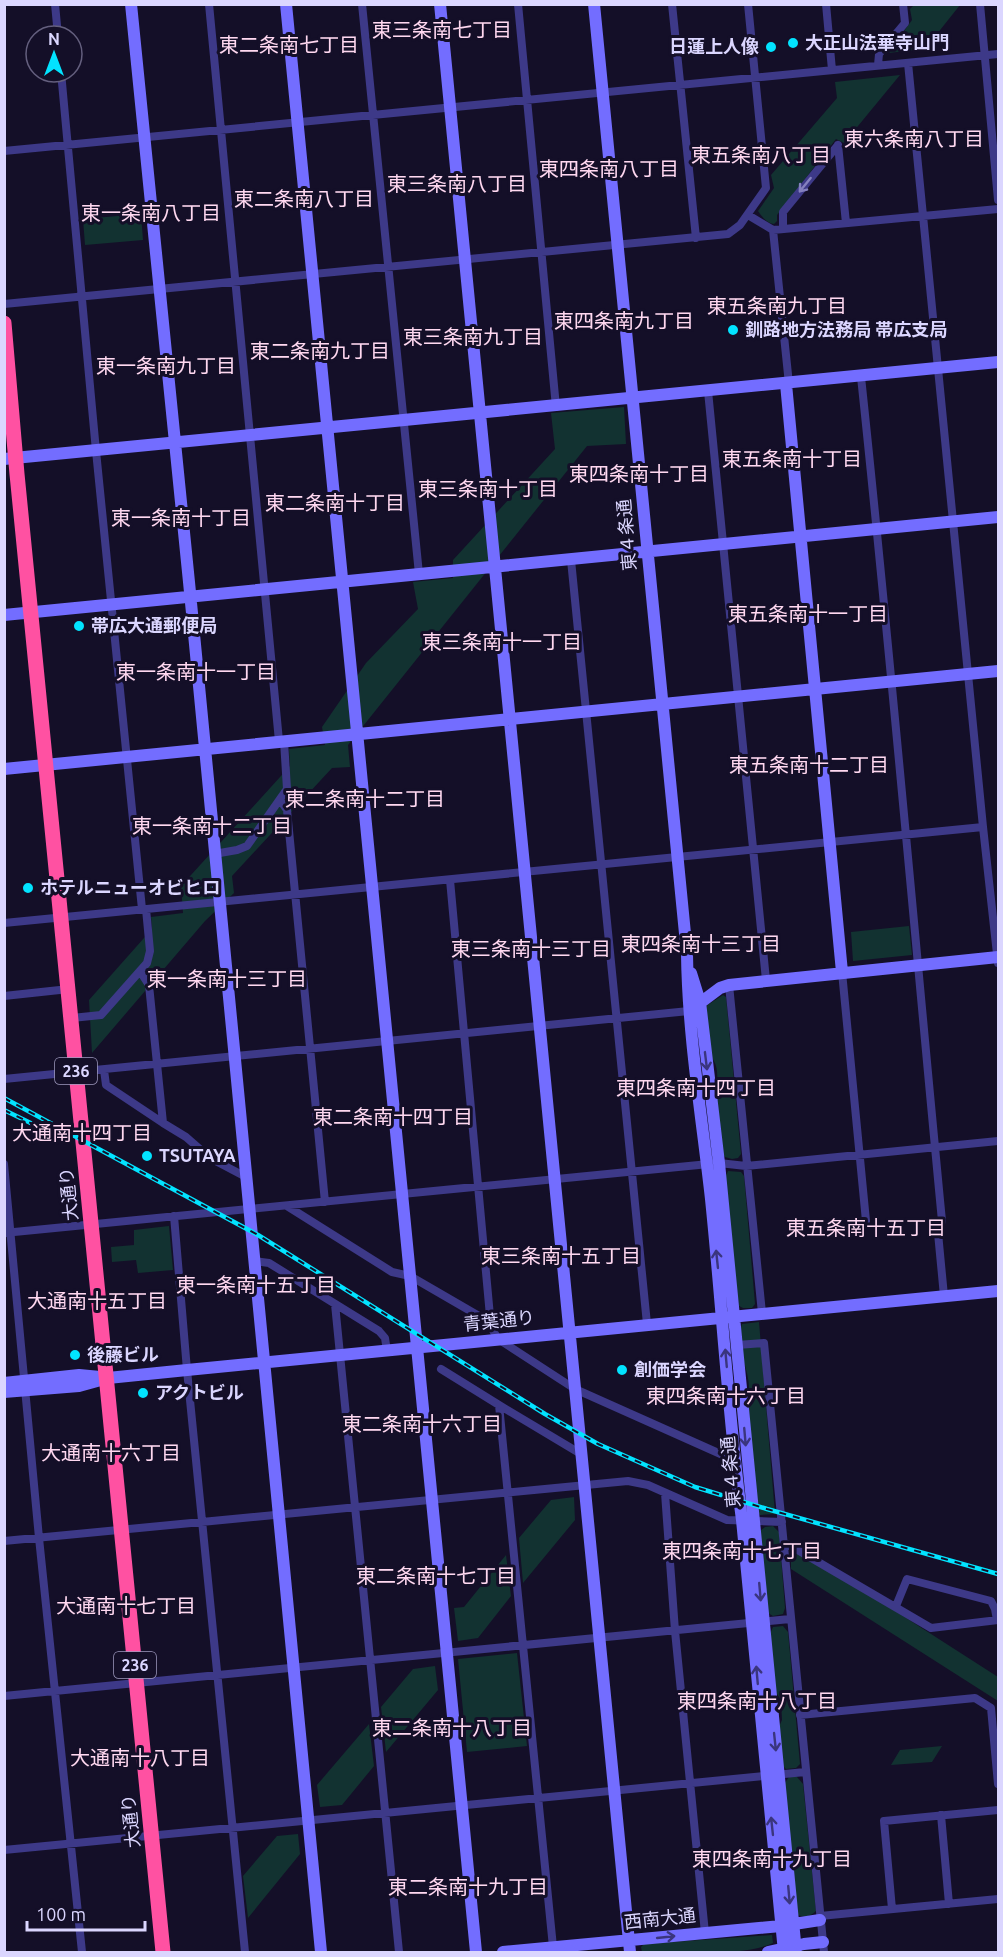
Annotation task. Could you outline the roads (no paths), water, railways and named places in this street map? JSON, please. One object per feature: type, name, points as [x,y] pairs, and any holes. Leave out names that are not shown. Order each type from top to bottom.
[{"type":"highway","name":"大通り","points":[[4,323],[10,459],[32,612],[163,1953]]},
{"type":"street","points":[[55,4],[57,24]]},
{"type":"street","points":[[131,4],[321,1953]]},
{"type":"street","points":[[209,4],[265,589],[287,789],[247,846],[214,854]]},
{"type":"street","points":[[285,4],[476,1953]]},
{"type":"street","points":[[362,4],[419,574]]},
{"type":"street","points":[[440,4],[629,1947]]},
{"type":"street","points":[[518,4],[556,406]]},
{"type":"street","name":"東４条通","points":[[594,4],[687,954],[689,1011],[713,1164]]},
{"type":"street","points":[[672,4],[696,238]]},
{"type":"street","points":[[4,304],[729,234],[748,215],[766,188],[748,4]]},
{"type":"street","points":[[826,4],[832,70]]},
{"type":"street","points":[[878,66],[879,54],[905,23],[903,4]]},
{"type":"street","points":[[980,4],[999,200]]},
{"type":"street","points":[[4,151],[999,54]]},
{"type":"street","points":[[908,63],[983,827],[999,963]]},
{"type":"street","points":[[63,84],[96,451],[150,951],[147,963],[100,1015],[72,1018]]},
{"type":"street","points":[[846,223],[838,145],[783,212],[778,229],[787,384],[800,537],[866,1221]]},
{"type":"street","points":[[748,215],[778,229],[999,209]]},
{"type":"street","points":[[10,459],[999,362]]},
{"type":"street","points":[[861,377],[908,835],[917,965],[942,1221],[938,1233],[944,1296]]},
{"type":"street","points":[[708,391],[766,980]]},
{"type":"street","points":[[4,615],[999,517]]},
{"type":"street","points":[[571,560],[647,1324]]},
{"type":"street","points":[[4,769],[999,672]]},
{"type":"street","points":[[280,800],[287,810],[325,1202]]},
{"type":"street","points":[[4,923],[983,827]]},
{"type":"street","points":[[450,880],[491,1327]]},
{"type":"street","name":"東４条通","points":[[687,954],[700,1002],[728,1316],[734,1460],[748,1520]]},
{"type":"street","points":[[4,1079],[689,1011],[720,988],[729,985],[998,957]]},
{"type":"street","points":[[140,971],[149,985],[163,1123]]},
{"type":"street","points":[[729,985],[762,1313]]},
{"type":"street","points":[[4,996],[69,989]]},
{"type":"street","points":[[104,1070],[106,1085],[186,1137],[210,1158],[246,1177]]},
{"type":"street","points":[[8,1233],[713,1164],[746,1166],[999,1141]]},
{"type":"street","points":[[4,1164],[8,1233],[26,1385],[39,1538],[82,1953]]},
{"type":"street","points":[[286,1206],[392,1272],[410,1276],[479,1316],[491,1327],[498,1339],[575,1389],[734,1460]]},
{"type":"street","points":[[174,1216],[187,1370],[245,1953]]},
{"type":"street","points":[[254,1261],[269,1263],[379,1331],[384,1338],[387,1351]]},
{"type":"street","name":"青葉通り","points":[[4,1392],[26,1385],[79,1386],[108,1378],[999,1291]]},
{"type":"street","points":[[335,1304],[399,1953]]},
{"type":"street","name":"東４条通","points":[[728,1316],[736,1345],[748,1520],[789,1950]]},
{"type":"street","points":[[736,1345],[764,1343],[823,1947],[768,1953]]},
{"type":"street","points":[[441,1369],[581,1454]]},
{"type":"street","points":[[4,1383],[26,1385]]},
{"type":"street","points":[[499,1405],[553,1947]]},
{"type":"street","points":[[4,1541],[628,1481],[648,1485],[727,1520],[782,1522]]},
{"type":"street","points":[[664,1492],[675,1631],[705,1933]]},
{"type":"street","points":[[784,1542],[931,1628],[998,1620],[991,1601],[907,1579],[896,1606]]},
{"type":"street","points":[[4,1696],[790,1619]]},
{"type":"street","points":[[800,1715],[975,1698],[991,1708],[999,1784]]},
{"type":"street","points":[[4,1850],[805,1772]]},
{"type":"street","points":[[892,1909],[884,1821],[999,1810]]},
{"type":"street","points":[[941,1815],[949,1904]]},
{"type":"street","points":[[820,1918],[999,1899]]},
{"type":"street","name":"西南大通","points":[[503,1953],[553,1947],[629,1947],[705,1933],[787,1925],[820,1918]]},
{"type":"railway","points":[[4,1098],[258,1235],[545,1414],[598,1444],[695,1487],[998,1574]]},
{"type":"railway","points":[[4,1110],[45,1130]]},
{"type":"place","name":"大正山法華寺山門","points":[[793,43]]},
{"type":"place","name":"日蓮上人像","points":[[771,47]]},
{"type":"place","name":"釧路地方法務局 帯広支局","points":[[733,330]]},
{"type":"place","name":"帯広大通郵便局","points":[[79,626]]},
{"type":"place","name":"ホテルニューオビヒロ","points":[[28,888]]},
{"type":"place","name":"TSUTAYA","points":[[147,1156]]},
{"type":"place","name":"後藤ビル","points":[[75,1355]]},
{"type":"place","name":"創価学会","points":[[622,1370]]},
{"type":"place","name":"アクトビル","points":[[143,1393]]},
{"type":"district","name":"東三条南七丁目","points":[[442,30]]},
{"type":"district","name":"東二条南七丁目","points":[[289,45]]},
{"type":"district","name":"東六条南八丁目","points":[[914,139]]},
{"type":"district","name":"東五条南八丁目","points":[[761,155]]},
{"type":"district","name":"東四条南八丁目","points":[[609,169]]},
{"type":"district","name":"東三条南八丁目","points":[[457,184]]},
{"type":"district","name":"東二条南八丁目","points":[[304,199]]},
{"type":"district","name":"東一条南八丁目","points":[[151,213]]},
{"type":"district","name":"東五条南九丁目","points":[[777,306]]},
{"type":"district","name":"東四条南九丁目","points":[[624,321]]},
{"type":"district","name":"東三条南九丁目","points":[[473,337]]},
{"type":"district","name":"東二条南九丁目","points":[[320,351]]},
{"type":"district","name":"東一条南九丁目","points":[[166,366]]},
{"type":"district","name":"東五条南十丁目","points":[[792,459]]},
{"type":"district","name":"東四条南十丁目","points":[[639,474]]},
{"type":"district","name":"東三条南十丁目","points":[[488,489]]},
{"type":"district","name":"東二条南十丁目","points":[[335,503]]},
{"type":"district","name":"東一条南十丁目","points":[[181,518]]},
{"type":"district","name":"東五条南十一丁目","points":[[808,614]]},
{"type":"district","name":"東三条南十一丁目","points":[[502,642]]},
{"type":"district","name":"東一条南十一丁目","points":[[196,672]]},
{"type":"district","name":"東五条南十二丁目","points":[[809,765]]},
{"type":"district","name":"東二条南十二丁目","points":[[365,799]]},
{"type":"district","name":"東一条南十二丁目","points":[[212,826]]},
{"type":"district","name":"東四条南十三丁目","points":[[701,944]]},
{"type":"district","name":"東三条南十三丁目","points":[[531,949]]},
{"type":"district","name":"東一条南十三丁目","points":[[227,979]]},
{"type":"district","name":"東四条南十四丁目","points":[[696,1088]]},
{"type":"district","name":"東二条南十四丁目","points":[[393,1117]]},
{"type":"district","name":"大通南十四丁目","points":[[82,1133]]},
{"type":"district","name":"東五条南十五丁目","points":[[866,1228]]},
{"type":"district","name":"東三条南十五丁目","points":[[561,1256]]},
{"type":"district","name":"東一条南十五丁目","points":[[256,1285]]},
{"type":"district","name":"大通南十五丁目","points":[[97,1301]]},
{"type":"district","name":"東四条南十六丁目","points":[[726,1396]]},
{"type":"district","name":"東二条南十六丁目","points":[[422,1424]]},
{"type":"district","name":"大通南十六丁目","points":[[111,1453]]},
{"type":"district","name":"東四条南十七丁目","points":[[742,1551]]},
{"type":"district","name":"東二条南十七丁目","points":[[436,1576]]},
{"type":"district","name":"大通南十七丁目","points":[[126,1606]]},
{"type":"district","name":"東四条南十八丁目","points":[[757,1701]]},
{"type":"district","name":"東二条南十八丁目","points":[[452,1728]]},
{"type":"district","name":"大通南十八丁目","points":[[140,1758]]},
{"type":"district","name":"東四条南十九丁目","points":[[772,1859]]},
{"type":"district","name":"東二条南十九丁目","points":[[468,1887]]}]
